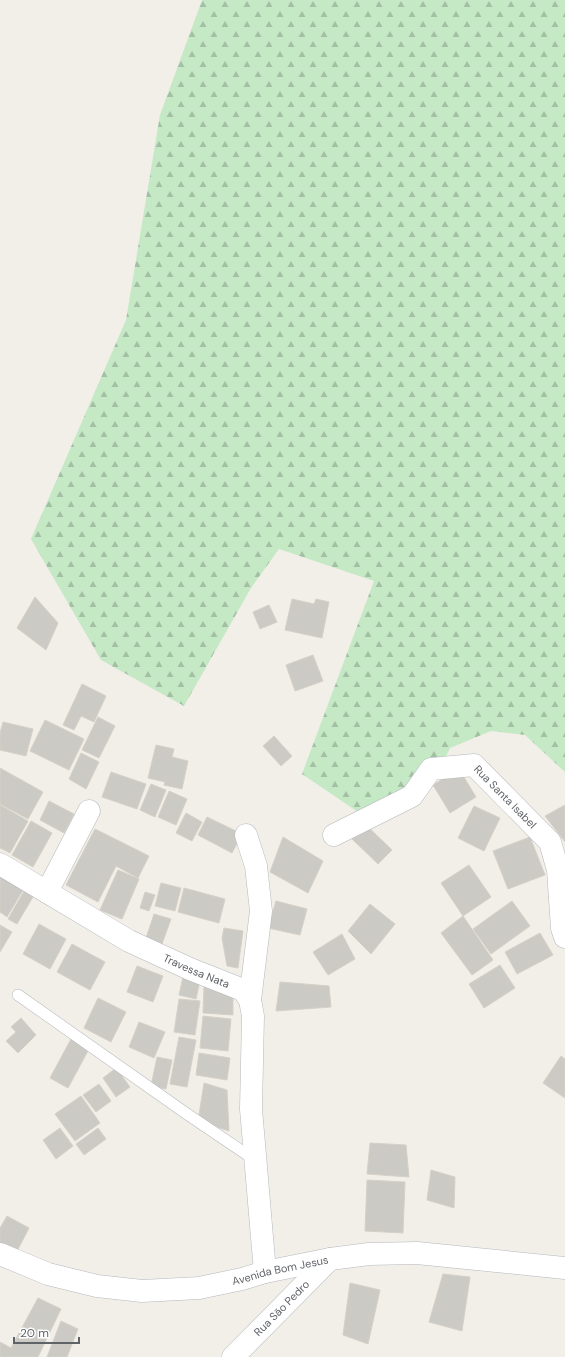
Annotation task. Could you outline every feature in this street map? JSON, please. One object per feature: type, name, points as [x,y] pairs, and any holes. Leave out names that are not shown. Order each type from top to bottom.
[{"type":"street","name":"Rua Santa Isabel","points":[[334,835],[412,796],[431,769],[474,765],[550,842],[558,870],[562,928],[565,937]]},
{"type":"street","points":[[47,892],[89,811]]},
{"type":"street","points":[[246,835],[256,866],[261,911],[250,1000],[253,1016],[251,1108],[265,1272]]},
{"type":"street","name":"Travessa Nata","points":[[0,864],[129,941],[190,969],[243,990],[250,1000]]},
{"type":"street","name":"Avenida Bom Jesus","points":[[1,1256],[48,1274],[97,1286],[142,1291],[199,1288],[242,1279],[265,1272],[330,1259],[369,1254],[417,1254],[565,1268]]},
{"type":"street","name":"Rua São Pedro","points":[[233,1357],[330,1259]]},
{"type":"lane","points":[[18,995],[180,1110],[255,1160]]},
{"type":"green space","points":[[202,0],[565,0],[565,772],[525,735],[491,731],[450,748],[433,785],[367,818],[302,774],[374,581],[279,549],[251,588],[184,706],[101,660],[31,539],[126,320],[160,115]]},
{"type":"building","points":[[35,597],[58,623],[46,650],[17,628]]},
{"type":"building","points":[[292,599],[314,604],[316,599],[329,602],[322,638],[285,630]]},
{"type":"building","points":[[269,605],[277,622],[260,629],[253,612]]},
{"type":"building","points":[[313,655],[323,681],[295,691],[286,665]]},
{"type":"building","points":[[82,684],[106,696],[94,722],[81,716],[74,730],[63,725]]},
{"type":"building","points":[[98,717],[115,726],[99,758],[82,750]]},
{"type":"building","points":[[45,720],[84,739],[69,770],[30,751]]},
{"type":"building","points":[[3,722],[33,729],[26,756],[0,750],[0,733]]},
{"type":"building","points":[[274,736],[292,756],[281,766],[263,746]]},
{"type":"building","points":[[156,745],[174,749],[172,757],[188,761],[182,789],[164,785],[165,782],[148,778]]},
{"type":"building","points":[[81,753],[99,762],[86,789],[69,779]]},
{"type":"building","points":[[0,768],[43,792],[28,819],[0,804]]},
{"type":"building","points":[[459,769],[476,797],[450,813],[433,785]]},
{"type":"building","points":[[111,772],[146,784],[137,809],[102,797]]},
{"type":"building","points":[[151,784],[166,790],[155,817],[140,810]]},
{"type":"building","points":[[169,791],[187,799],[176,825],[158,817]]},
{"type":"building","points":[[49,801],[74,814],[64,833],[40,820]]},
{"type":"building","points":[[0,805],[28,821],[10,853],[0,848]]},
{"type":"building","points":[[565,805],[565,842],[545,816]]},
{"type":"building","points":[[474,806],[500,818],[484,851],[458,838]]},
{"type":"building","points":[[186,813],[202,822],[192,841],[176,833]]},
{"type":"building","points":[[207,817],[242,834],[232,853],[198,835]]},
{"type":"building","points":[[31,821],[52,833],[33,867],[12,855]]},
{"type":"building","points":[[364,823],[392,850],[378,864],[350,837]]},
{"type":"building","points":[[95,829],[149,856],[138,878],[116,866],[98,902],[66,885]]},
{"type":"building","points":[[283,837],[323,861],[308,893],[270,872]]},
{"type":"building","points":[[530,837],[545,875],[508,889],[493,851]]},
{"type":"building","points":[[469,865],[491,897],[463,916],[441,883]]},
{"type":"building","points":[[118,870],[139,879],[122,919],[100,910]]},
{"type":"building","points":[[0,876],[23,890],[7,917],[0,912]]},
{"type":"building","points":[[161,883],[181,888],[175,911],[155,906]]},
{"type":"building","points":[[184,888],[225,899],[219,923],[178,912]]},
{"type":"building","points":[[24,891],[33,897],[17,924],[8,919]]},
{"type":"building","points":[[145,892],[155,895],[149,911],[140,908]]},
{"type":"building","points":[[276,901],[307,909],[300,935],[268,928]]},
{"type":"building","points":[[512,901],[530,926],[491,954],[473,929]]},
{"type":"building","points":[[370,904],[395,924],[371,954],[348,931]]},
{"type":"building","points":[[154,914],[171,919],[162,944],[146,938]]},
{"type":"building","points":[[463,916],[493,960],[472,975],[441,933]]},
{"type":"building","points":[[39,924],[66,939],[50,969],[23,954]]},
{"type":"building","points":[[0,925],[12,932],[0,952]]},
{"type":"building","points":[[224,928],[243,931],[238,968],[227,966],[222,938]]},
{"type":"building","points":[[540,933],[553,955],[517,974],[505,952]]},
{"type":"building","points":[[342,934],[355,959],[328,975],[313,952]]},
{"type":"building","points":[[72,944],[105,962],[90,990],[57,972]]},
{"type":"building","points":[[500,965],[515,988],[484,1008],[469,984]]},
{"type":"building","points":[[137,966],[163,976],[153,1002],[127,992]]},
{"type":"building","points":[[183,977],[200,981],[196,999],[179,995]]},
{"type":"building","points":[[280,982],[329,986],[331,1007],[276,1011]]},
{"type":"building","points":[[204,987],[233,994],[233,1015],[203,1013]]},
{"type":"building","points":[[98,998],[126,1012],[111,1042],[84,1028]]},
{"type":"building","points":[[179,999],[200,1001],[195,1035],[174,1032]]},
{"type":"building","points":[[203,1016],[231,1019],[228,1051],[200,1048]]},
{"type":"building","points":[[21,1018],[36,1035],[18,1053],[6,1041],[16,1032],[11,1027]]},
{"type":"building","points":[[139,1022],[165,1032],[154,1058],[129,1047]]},
{"type":"building","points":[[179,1037],[196,1040],[187,1087],[170,1084]]},
{"type":"building","points":[[71,1039],[89,1049],[68,1088],[50,1078]]},
{"type":"building","points":[[199,1053],[230,1058],[227,1080],[196,1075]]},
{"type":"building","points":[[561,1056],[565,1059],[565,1098],[543,1083]]},
{"type":"building","points":[[157,1057],[172,1060],[166,1089],[151,1086]]},
{"type":"building","points":[[116,1068],[130,1087],[116,1097],[103,1078]]},
{"type":"building","points":[[204,1083],[227,1090],[229,1131],[198,1121]]},
{"type":"building","points":[[99,1084],[111,1101],[96,1112],[83,1095]]},
{"type":"building","points":[[81,1096],[100,1123],[75,1141],[55,1114]]},
{"type":"building","points":[[60,1128],[73,1146],[56,1159],[43,1140]]},
{"type":"building","points":[[98,1128],[106,1139],[84,1155],[76,1144]]},
{"type":"building","points":[[370,1143],[406,1145],[409,1177],[367,1174]]},
{"type":"building","points":[[431,1170],[455,1177],[454,1208],[427,1200]]},
{"type":"building","points":[[367,1180],[405,1182],[403,1233],[365,1231]]},
{"type":"building","points":[[7,1216],[29,1228],[15,1255],[0,1247],[0,1228]]},
{"type":"building","points":[[443,1274],[470,1277],[462,1331],[429,1322]]},
{"type":"building","points":[[350,1283],[380,1290],[368,1344],[343,1335]]},
{"type":"building","points":[[38,1298],[61,1309],[38,1357],[0,1357],[0,1342],[11,1348]]},
{"type":"building","points":[[61,1321],[78,1329],[67,1357],[47,1357]]}]
